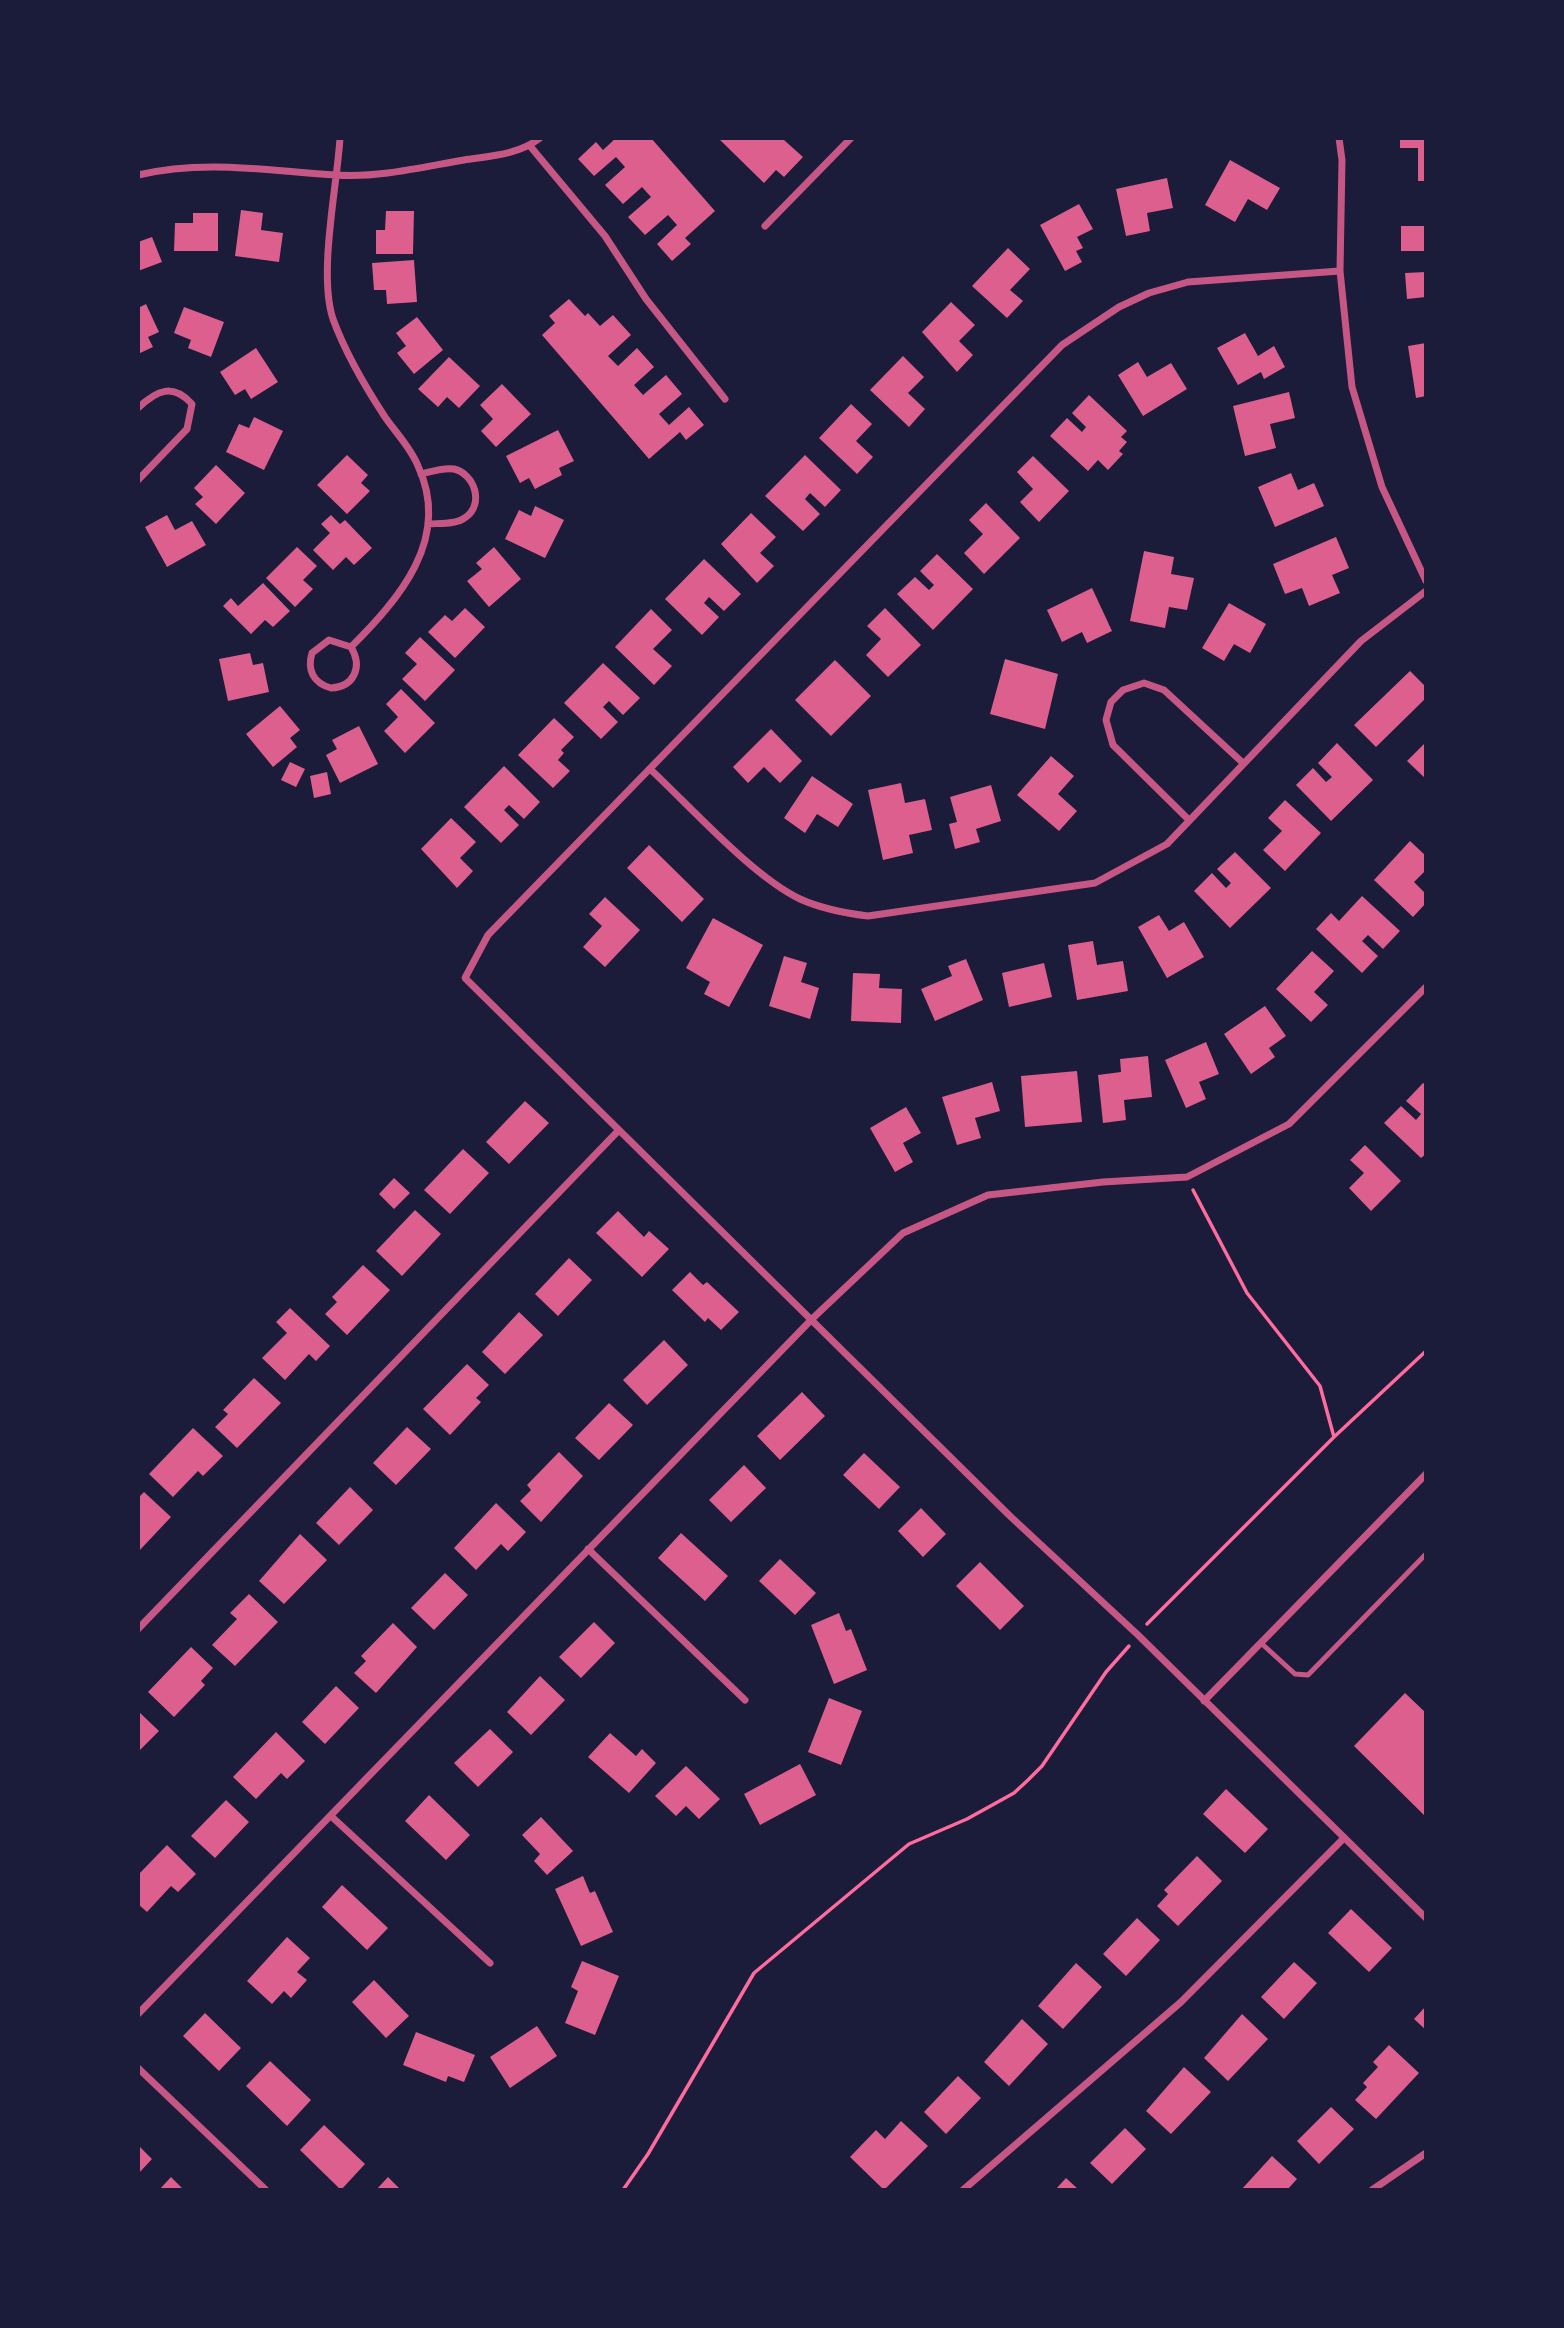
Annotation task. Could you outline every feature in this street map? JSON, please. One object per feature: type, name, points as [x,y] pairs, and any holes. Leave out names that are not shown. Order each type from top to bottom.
[{"type":"street","points":[[340,138],[330,248],[332,316],[378,405],[421,474],[428,524],[413,574],[399,596],[351,647]]},
{"type":"street","points":[[138,175],[209,165],[279,168],[338,175],[389,172],[519,152],[540,138]]},
{"type":"street","points":[[765,226],[851,138]]},
{"type":"street","points":[[1339,138],[1342,160],[1340,271],[1352,387],[1382,487],[1426,581]]},
{"type":"street","points":[[530,146],[605,236],[660,318],[725,398]]},
{"type":"street","points":[[1340,271],[1188,282],[1139,298],[1088,325],[1062,345],[488,935],[465,978],[1012,1517],[1138,1635],[1426,1918]]},
{"type":"street","points":[[138,408],[150,396],[163,390],[184,395],[192,404],[187,429],[138,480]]},
{"type":"street","points":[[421,474],[454,470],[470,479],[475,495],[474,504],[464,518],[428,524]]},
{"type":"street","points":[[650,769],[780,887],[821,907],[867,916],[1094,883],[1167,844],[1361,640],[1426,591]]},
{"type":"street","points":[[337,640],[351,647],[358,663],[353,678],[339,688],[323,686],[316,681],[309,667],[317,647],[337,640]]},
{"type":"street","points":[[1189,820],[1113,745],[1106,720],[1111,702],[1123,690],[1144,683],[1164,690],[1243,763]]},
{"type":"street","points":[[138,2014],[811,1319],[903,1233],[988,1195],[1103,1182],[1187,1177],[1289,1124],[1426,987]]},
{"type":"street","points":[[138,1629],[619,1130]]},
{"type":"street","points":[[1204,1700],[1426,1474]]},
{"type":"street","points":[[588,1549],[745,1700]]},
{"type":"street","points":[[331,1816],[491,1963]]},
{"type":"street","points":[[963,2190],[1181,2002],[1343,1838]]},
{"type":"street","points":[[138,2068],[266,2190]]},
{"type":"street","points":[[1373,2190],[1426,2153]]},
{"type":"lane","points":[[1261,1643],[1295,1674],[1308,1675],[1426,1554]]},
{"type":"path","points":[[1187,1177],[1247,1293],[1320,1386],[1334,1437]]},
{"type":"path","points":[[623,2190],[648,2154],[754,1973],[909,1844],[967,1819],[1014,1793],[1042,1766],[1106,1672],[1138,1635],[1334,1437],[1426,1351]]},
{"type":"building","points":[[616,138],[651,138],[715,211],[685,238],[691,244],[672,261],[657,244],[677,225],[668,215],[645,235],[628,217],[651,197],[642,187],[623,204],[605,185],[625,167],[616,157],[594,176],[578,159],[596,142],[603,150]]},
{"type":"building","points":[[718,138],[786,138],[784,140],[803,157],[784,177],[776,170],[764,183]]},
{"type":"building","points":[[1400,138],[1426,138],[1426,181],[1418,181],[1418,148],[1400,148]]},
{"type":"building","points":[[1230,160],[1280,188],[1267,210],[1248,199],[1235,222],[1205,205]]},
{"type":"building","points":[[1167,178],[1173,208],[1147,213],[1150,231],[1126,236],[1116,189]]},
{"type":"building","points":[[1079,204],[1093,229],[1077,237],[1083,248],[1076,251],[1082,262],[1065,271],[1040,225]]},
{"type":"building","points":[[241,210],[263,213],[261,230],[283,233],[279,262],[235,256]]},
{"type":"building","points":[[386,211],[414,211],[413,254],[376,254],[376,230],[385,230]]},
{"type":"building","points":[[193,213],[218,213],[218,251],[174,251],[175,223],[193,223]]},
{"type":"building","points":[[1401,226],[1426,226],[1426,251],[1401,251]]},
{"type":"building","points":[[152,237],[162,262],[138,271],[138,242]]},
{"type":"building","points":[[1008,248],[1030,269],[1010,290],[1023,301],[1007,318],[972,286]]},
{"type":"building","points":[[414,260],[417,302],[387,304],[386,290],[374,290],[372,263]]},
{"type":"building","points":[[1426,272],[1426,297],[1407,299],[1405,273]]},
{"type":"building","points":[[569,299],[585,316],[588,313],[600,326],[613,315],[631,335],[608,356],[618,366],[637,348],[654,367],[634,385],[643,395],[666,375],[682,394],[659,414],[669,425],[689,407],[704,425],[686,440],[680,432],[649,459],[542,335],[555,323],[549,316]]},
{"type":"building","points":[[951,302],[975,325],[959,341],[973,355],[957,372],[922,332]]},
{"type":"building","points":[[146,304],[159,332],[148,337],[153,347],[138,354],[138,308]]},
{"type":"building","points":[[184,307],[224,322],[211,357],[188,348],[191,340],[174,333]]},
{"type":"building","points":[[417,317],[443,350],[414,374],[397,353],[406,346],[396,333]]},
{"type":"building","points":[[1245,333],[1258,356],[1274,346],[1285,367],[1264,379],[1261,372],[1238,385],[1217,348]]},
{"type":"building","points":[[1426,343],[1426,396],[1416,398],[1408,346]]},
{"type":"building","points":[[256,348],[278,382],[251,399],[245,389],[235,395],[220,372]]},
{"type":"building","points":[[903,356],[924,377],[908,393],[925,409],[909,427],[870,390]]},
{"type":"building","points":[[449,357],[480,386],[459,408],[447,397],[438,407],[418,389]]},
{"type":"building","points":[[1138,362],[1147,377],[1171,363],[1187,389],[1143,416],[1118,375]]},
{"type":"building","points":[[502,384],[531,414],[496,447],[481,431],[493,419],[480,405]]},
{"type":"building","points":[[1289,392],[1295,418],[1270,424],[1276,448],[1245,456],[1233,406]]},
{"type":"building","points":[[1089,395],[1127,431],[1121,437],[1127,442],[1119,451],[1123,454],[1108,470],[1098,460],[1088,471],[1050,436],[1067,418],[1082,432],[1086,427],[1072,413]]},
{"type":"building","points":[[851,404],[872,424],[856,441],[873,457],[857,474],[819,438]]},
{"type":"building","points":[[254,417],[283,431],[264,470],[226,452],[239,424],[249,428]]},
{"type":"building","points":[[558,430],[574,461],[559,468],[562,475],[535,489],[529,478],[520,483],[506,456]]},
{"type":"building","points":[[347,455],[368,475],[361,483],[370,491],[347,514],[317,485]]},
{"type":"building","points":[[805,455],[841,490],[825,507],[810,493],[805,499],[820,514],[803,531],[765,496]]},
{"type":"building","points":[[1033,456],[1069,491],[1039,522],[1020,502],[1033,489],[1017,472]]},
{"type":"building","points":[[216,465],[245,493],[216,524],[195,504],[203,497],[194,488]]},
{"type":"building","points":[[1291,473],[1298,490],[1314,483],[1324,506],[1275,527],[1258,487]]},
{"type":"building","points":[[986,503],[1020,538],[984,574],[964,553],[983,534],[969,520]]},
{"type":"building","points":[[535,506],[564,520],[545,558],[505,539],[519,510],[531,516]]},
{"type":"building","points":[[751,513],[776,537],[760,553],[774,566],[757,583],[721,544]]},
{"type":"building","points":[[167,515],[175,530],[192,521],[206,545],[167,567],[145,527]]},
{"type":"building","points":[[331,515],[340,524],[345,520],[372,548],[354,565],[346,557],[333,570],[313,550],[330,533],[321,524]]},
{"type":"building","points":[[1336,537],[1349,568],[1332,575],[1340,593],[1309,606],[1302,588],[1285,594],[1273,564]]},
{"type":"building","points":[[297,547],[317,566],[303,580],[313,589],[295,607],[266,578]]},
{"type":"building","points":[[494,547],[521,579],[489,607],[467,581],[482,569],[476,563]]},
{"type":"building","points":[[1144,551],[1174,557],[1171,574],[1194,578],[1187,610],[1169,607],[1165,628],[1130,621]]},
{"type":"building","points":[[937,554],[973,589],[933,630],[897,594],[915,577],[929,590],[934,585],[920,571]]},
{"type":"building","points":[[704,559],[741,594],[724,611],[709,597],[704,603],[719,617],[702,635],[665,599]]},
{"type":"building","points":[[263,583],[290,611],[273,627],[265,620],[251,634],[223,606],[231,598],[238,606]]},
{"type":"building","points":[[1092,588],[1112,631],[1087,643],[1082,632],[1062,642],[1047,610]]},
{"type":"building","points":[[1229,603],[1266,624],[1250,653],[1234,644],[1224,661],[1202,648]]},
{"type":"building","points":[[465,608],[485,627],[455,658],[428,632],[445,615],[452,621]]},
{"type":"building","points":[[885,608],[921,645],[888,677],[866,655],[881,639],[867,626]]},
{"type":"building","points":[[651,609],[672,630],[653,649],[672,666],[654,685],[615,647]]},
{"type":"building","points":[[420,637],[455,670],[425,701],[402,679],[417,664],[405,653]]},
{"type":"building","points":[[250,653],[253,665],[263,663],[269,692],[228,701],[219,659]]},
{"type":"building","points":[[1005,659],[1058,674],[1045,729],[990,714]]},
{"type":"building","points":[[835,660],[871,696],[831,736],[795,700]]},
{"type":"building","points":[[603,663],[640,698],[623,715],[609,701],[603,707],[618,722],[601,739],[564,703]]},
{"type":"building","points":[[1410,671],[1426,687],[1426,698],[1376,747],[1354,725]]},
{"type":"building","points":[[401,689],[435,723],[405,753],[384,731],[398,717],[386,704]]},
{"type":"building","points":[[280,706],[300,730],[290,738],[297,747],[273,767],[246,734]]},
{"type":"building","points":[[554,718],[574,737],[561,750],[564,753],[558,760],[570,771],[553,788],[518,755]]},
{"type":"building","points":[[359,726],[378,764],[340,783],[326,755],[337,749],[332,740]]},
{"type":"building","points":[[771,729],[802,761],[780,783],[764,767],[748,783],[733,767]]},
{"type":"building","points":[[1426,742],[1426,779],[1407,761]]},
{"type":"building","points":[[1337,743],[1373,780],[1331,821],[1296,785],[1313,768],[1326,782],[1332,777],[1318,763]]},
{"type":"building","points":[[1051,756],[1074,776],[1058,794],[1077,811],[1059,831],[1017,795]]},
{"type":"building","points":[[290,762],[305,769],[296,787],[281,780]]},
{"type":"building","points":[[504,766],[540,802],[524,819],[509,805],[504,810],[519,825],[501,843],[464,807]]},
{"type":"building","points":[[327,772],[331,794],[314,798],[310,776]]},
{"type":"building","points":[[812,776],[853,804],[838,827],[817,814],[805,833],[784,818]]},
{"type":"building","points":[[901,783],[905,803],[925,799],[932,830],[909,835],[913,853],[883,860],[868,790]]},
{"type":"building","points":[[991,785],[1001,821],[976,829],[980,842],[955,849],[949,824],[957,822],[950,797]]},
{"type":"building","points":[[1285,800],[1321,833],[1285,871],[1263,850],[1282,831],[1268,818]]},
{"type":"building","points":[[451,818],[476,842],[460,858],[473,871],[457,888],[421,849]]},
{"type":"building","points":[[1410,841],[1426,856],[1426,870],[1414,882],[1426,894],[1426,903],[1413,917],[1374,880]]},
{"type":"building","points":[[649,845],[704,899],[682,922],[627,868]]},
{"type":"building","points":[[1235,852],[1271,888],[1230,928],[1194,891],[1212,873],[1226,888],[1231,883],[1217,869]]},
{"type":"building","points":[[1362,896],[1400,931],[1383,949],[1368,935],[1362,941],[1378,956],[1362,973],[1316,929],[1331,913],[1339,921]]},
{"type":"building","points":[[605,897],[640,930],[605,967],[583,947],[602,926],[589,914]]},
{"type":"building","points":[[1159,915],[1169,931],[1184,922],[1204,957],[1167,978],[1138,927]]},
{"type":"building","points":[[713,918],[763,945],[729,1007],[704,994],[710,982],[686,968]]},
{"type":"building","points":[[1093,941],[1097,965],[1123,961],[1128,991],[1077,1000],[1068,945]]},
{"type":"building","points":[[1312,951],[1334,971],[1314,992],[1328,1005],[1311,1022],[1276,989]]},
{"type":"building","points":[[784,956],[807,963],[801,982],[819,988],[810,1019],[769,1006]]},
{"type":"building","points":[[966,959],[983,1000],[935,1021],[921,989],[952,976],[948,966]]},
{"type":"building","points":[[1044,963],[1052,997],[1009,1007],[1002,973]]},
{"type":"building","points":[[853,973],[880,974],[879,988],[902,989],[901,1023],[851,1021]]},
{"type":"building","points":[[1265,1006],[1286,1036],[1269,1048],[1275,1057],[1251,1074],[1224,1034]]},
{"type":"building","points":[[1206,1042],[1219,1074],[1199,1082],[1206,1099],[1186,1108],[1165,1060]]},
{"type":"building","points":[[1148,1056],[1152,1097],[1124,1100],[1126,1120],[1103,1123],[1098,1075],[1121,1072],[1120,1059]]},
{"type":"building","points":[[1077,1071],[1082,1122],[1025,1127],[1021,1076]]},
{"type":"building","points":[[992,1082],[1000,1111],[975,1118],[981,1138],[957,1145],[942,1097]]},
{"type":"building","points":[[1423,1083],[1426,1085],[1426,1154],[1421,1158],[1384,1123],[1401,1106],[1416,1120],[1421,1114],[1406,1101]]},
{"type":"building","points":[[525,1101],[549,1123],[509,1164],[486,1142]]},
{"type":"building","points":[[906,1107],[921,1133],[903,1143],[913,1162],[895,1172],[870,1128]]},
{"type":"building","points":[[1365,1145],[1401,1181],[1371,1211],[1349,1188],[1364,1173],[1350,1160]]},
{"type":"building","points":[[463,1149],[489,1173],[450,1214],[424,1190]]},
{"type":"building","points":[[394,1178],[410,1193],[394,1209],[379,1194]]},
{"type":"building","points":[[415,1210],[441,1234],[402,1276],[376,1251]]},
{"type":"building","points":[[618,1211],[644,1237],[649,1231],[669,1249],[642,1277],[596,1233]]},
{"type":"building","points":[[569,1258],[592,1280],[558,1316],[535,1294]]},
{"type":"building","points":[[363,1265],[390,1290],[347,1335],[325,1314],[337,1302],[332,1297]]},
{"type":"building","points":[[690,1272],[703,1285],[707,1282],[739,1312],[721,1330],[708,1318],[705,1322],[672,1290]]},
{"type":"building","points":[[290,1308],[330,1346],[316,1361],[309,1354],[285,1380],[262,1358],[287,1333],[276,1322]]},
{"type":"building","points":[[519,1312],[543,1335],[505,1374],[482,1352]]},
{"type":"building","points":[[664,1340],[688,1365],[647,1405],[623,1380]]},
{"type":"building","points":[[467,1364],[489,1385],[476,1398],[481,1402],[450,1435],[423,1409]]},
{"type":"building","points":[[254,1378],[281,1403],[237,1448],[215,1427],[228,1414],[223,1410]]},
{"type":"building","points":[[802,1392],[825,1416],[780,1460],[757,1436]]},
{"type":"building","points":[[609,1403],[633,1425],[599,1460],[575,1438]]},
{"type":"building","points":[[407,1427],[431,1449],[396,1485],[373,1463]]},
{"type":"building","points":[[193,1428],[223,1456],[203,1476],[198,1471],[173,1497],[149,1474]]},
{"type":"building","points":[[559,1452],[583,1476],[541,1522],[520,1501],[531,1490],[527,1485]]},
{"type":"building","points":[[864,1453],[900,1487],[879,1509],[843,1475]]},
{"type":"building","points":[[744,1465],[766,1488],[731,1522],[709,1500]]},
{"type":"building","points":[[350,1487],[373,1510],[339,1545],[316,1523]]},
{"type":"building","points":[[144,1492],[171,1517],[138,1552],[138,1498]]},
{"type":"building","points":[[496,1503],[526,1532],[508,1551],[501,1544],[476,1570],[454,1548]]},
{"type":"building","points":[[921,1508],[946,1534],[923,1557],[898,1531]]},
{"type":"building","points":[[681,1533],[728,1576],[705,1601],[658,1558]]},
{"type":"building","points":[[300,1534],[327,1560],[284,1604],[259,1581]]},
{"type":"building","points":[[780,1559],[816,1593],[795,1615],[759,1581]]},
{"type":"building","points":[[980,1562],[1024,1606],[1000,1630],[956,1586]]},
{"type":"building","points":[[445,1573],[468,1595],[434,1630],[411,1608]]},
{"type":"building","points":[[249,1594],[278,1622],[235,1666],[212,1645],[237,1619],[230,1613]]},
{"type":"building","points":[[839,1613],[846,1631],[851,1629],[867,1670],[834,1684],[811,1625]]},
{"type":"building","points":[[594,1622],[615,1643],[581,1678],[559,1657]]},
{"type":"building","points":[[393,1623],[417,1647],[376,1693],[354,1673],[366,1661],[361,1656]]},
{"type":"building","points":[[191,1647],[213,1668],[201,1681],[205,1685],[174,1717],[148,1692]]},
{"type":"building","points":[[540,1676],[565,1700],[531,1735],[507,1712]]},
{"type":"building","points":[[336,1686],[359,1708],[325,1744],[302,1722]]},
{"type":"building","points":[[1405,1693],[1426,1713],[1426,1817],[1354,1746]]},
{"type":"building","points":[[829,1698],[862,1711],[841,1765],[808,1752]]},
{"type":"building","points":[[138,1711],[159,1731],[138,1752]]},
{"type":"building","points":[[490,1729],[513,1752],[478,1787],[454,1763]]},
{"type":"building","points":[[276,1732],[305,1761],[287,1779],[281,1773],[256,1799],[233,1777]]},
{"type":"building","points":[[610,1733],[636,1756],[642,1749],[656,1763],[629,1793],[588,1757]]},
{"type":"building","points":[[800,1764],[816,1795],[760,1825],[744,1794]]},
{"type":"building","points":[[686,1766],[720,1799],[699,1819],[686,1806],[676,1816],[655,1796]]},
{"type":"building","points":[[1226,1789],[1268,1829],[1245,1853],[1203,1814]]},
{"type":"building","points":[[429,1795],[470,1835],[446,1860],[405,1821]]},
{"type":"building","points":[[226,1800],[249,1822],[215,1858],[191,1836]]},
{"type":"building","points":[[541,1817],[573,1851],[547,1875],[534,1861],[540,1854],[522,1835]]},
{"type":"building","points":[[167,1845],[196,1874],[178,1892],[171,1886],[147,1912],[138,1904],[138,1875]]},
{"type":"building","points":[[1197,1856],[1222,1881],[1178,1926],[1157,1906],[1168,1894],[1164,1890]]},
{"type":"building","points":[[583,1876],[590,1893],[595,1891],[613,1932],[581,1946],[555,1889]]},
{"type":"building","points":[[342,1885],[388,1928],[367,1950],[322,1907]]},
{"type":"building","points":[[1351,1909],[1392,1948],[1369,1972],[1328,1933]]},
{"type":"building","points":[[1137,1918],[1160,1940],[1126,1976],[1103,1954]]},
{"type":"building","points":[[287,1937],[310,1958],[297,1972],[307,1980],[291,1998],[284,1991],[272,2004],[247,1981]]},
{"type":"building","points":[[582,1961],[619,1976],[595,2035],[565,2023],[578,1991],[571,1987]]},
{"type":"building","points":[[1294,1962],[1317,1983],[1284,2019],[1261,1997]]},
{"type":"building","points":[[1076,1963],[1102,1987],[1063,2029],[1038,2006]]},
{"type":"building","points":[[374,1980],[409,2016],[386,2038],[352,2002]]},
{"type":"building","points":[[1426,2006],[1426,2030],[1414,2019]]},
{"type":"building","points":[[205,2013],[241,2048],[219,2071],[183,2036]]},
{"type":"building","points":[[1242,2014],[1268,2039],[1228,2081],[1204,2058]]},
{"type":"building","points":[[1022,2019],[1048,2044],[1009,2086],[984,2062]]},
{"type":"building","points":[[537,2026],[557,2056],[510,2088],[490,2057]]},
{"type":"building","points":[[416,2032],[475,2055],[464,2082],[448,2076],[446,2082],[403,2065]]},
{"type":"building","points":[[1389,2045],[1419,2073],[1376,2119],[1355,2100],[1367,2087],[1363,2083],[1378,2067],[1373,2062]]},
{"type":"building","points":[[270,2061],[311,2100],[287,2126],[246,2086]]},
{"type":"building","points":[[1184,2067],[1211,2092],[1171,2134],[1146,2111]]},
{"type":"building","points":[[958,2076],[981,2098],[946,2134],[924,2112]]},
{"type":"building","points":[[1331,2107],[1354,2129],[1319,2164],[1297,2141]]},
{"type":"building","points":[[901,2121],[928,2146],[884,2190],[850,2157],[876,2130],[885,2139]]},
{"type":"building","points":[[324,2125],[365,2164],[341,2190],[300,2150]]},
{"type":"building","points":[[1125,2128],[1146,2149],[1112,2184],[1090,2163]]},
{"type":"building","points":[[138,2145],[152,2159],[138,2174]]},
{"type":"building","points":[[1272,2156],[1297,2179],[1287,2190],[1241,2190]]},
{"type":"building","points":[[171,2177],[184,2190],[159,2190]]},
{"type":"building","points":[[388,2177],[401,2190],[376,2190]]},
{"type":"building","points":[[1066,2178],[1079,2190],[1055,2190]]}]
